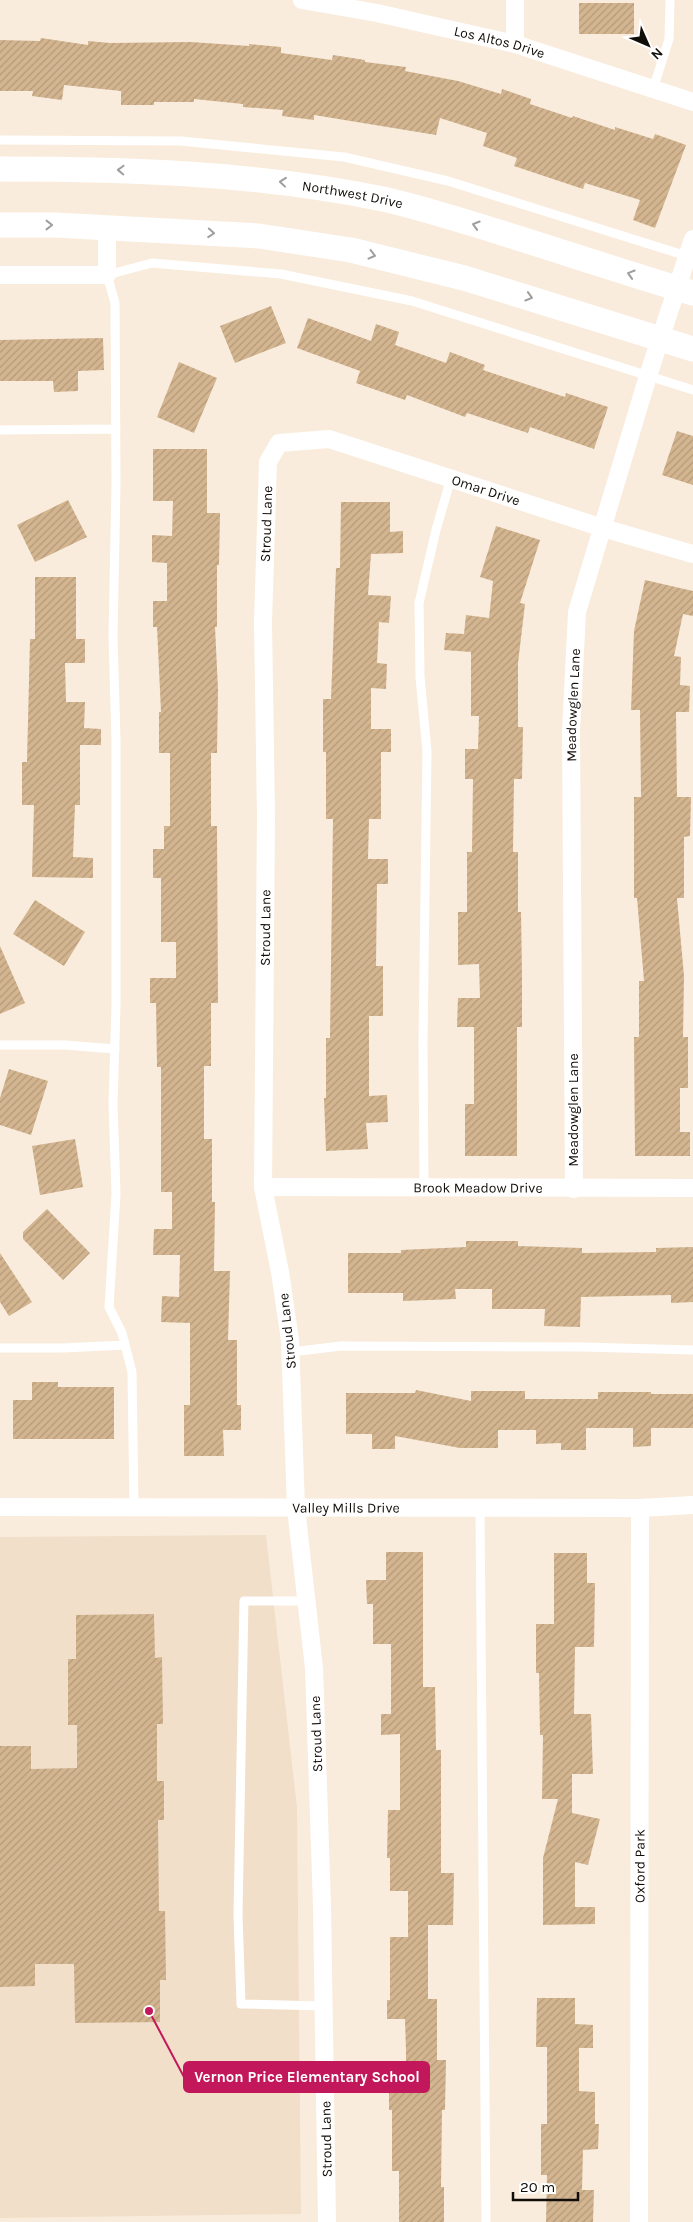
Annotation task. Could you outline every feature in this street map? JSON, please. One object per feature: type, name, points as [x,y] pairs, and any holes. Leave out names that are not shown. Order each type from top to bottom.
[{"type":"main road","name":"Northwest Drive","points":[[0,168],[141,171],[217,175],[308,185],[384,200],[442,215],[685,291]]},
{"type":"main road","points":[[0,225],[107,227],[259,236],[352,250],[464,278],[693,349]]},
{"type":"street","name":"Los Altos Drive","points":[[302,0],[377,6],[515,44],[693,102]]},
{"type":"street","points":[[515,0],[515,44]]},
{"type":"street","points":[[0,275],[107,275],[107,227]]},
{"type":"street","name":"Meadowglen Lane","points":[[574,1189],[571,731],[577,612],[660,338],[685,291],[693,239]]},
{"type":"street","name":"Omar Drive","points":[[279,443],[329,440],[603,528],[693,554]]},
{"type":"street","name":"Stroud Lane","points":[[279,443],[268,462],[263,622],[266,816],[263,1187],[280,1272],[291,1352],[296,1508],[314,1668],[328,2222]]},
{"type":"street","name":"Brook Meadow Drive","points":[[263,1187],[693,1188]]},
{"type":"street","name":"Valley Mills Drive","points":[[0,1507],[640,1508],[693,1506]]},
{"type":"street","name":"Oxford Park","points":[[638,2222],[640,1508]]},
{"type":"lane","points":[[652,89],[669,39],[670,0]]},
{"type":"lane","points":[[0,140],[180,141],[344,156],[448,181],[690,257]]},
{"type":"lane","points":[[134,1507],[132,1372],[122,1333],[110,1307],[116,1194],[113,1104],[115,1049],[116,741],[113,636],[116,429],[115,302],[107,275],[152,263],[281,274],[412,301],[693,390]]},
{"type":"lane","points":[[0,430],[116,429]]},
{"type":"lane","points":[[424,1188],[423,1032],[427,750],[420,677],[419,603],[436,530],[451,478]]},
{"type":"lane","points":[[0,1045],[65,1045],[115,1049]]},
{"type":"lane","points":[[0,1348],[125,1345]]},
{"type":"lane","points":[[291,1352],[341,1346],[584,1347],[693,1350]]},
{"type":"lane","points":[[480,1508],[486,2222]]},
{"type":"lane","points":[[306,1601],[244,1601],[238,1915],[241,2004],[324,2006]]},
{"type":"shaded area","points":[[266,1535],[297,1807],[301,2214],[0,2218],[0,1537]]},
{"type":"building","points":[[579,3],[634,3],[634,34],[579,34]]},
{"type":"building","points":[[41,38],[88,45],[88,41],[110,43],[191,42],[249,46],[249,44],[281,47],[281,53],[332,60],[333,55],[365,60],[365,62],[406,67],[405,71],[458,81],[501,94],[502,89],[531,99],[530,104],[572,118],[573,116],[615,130],[615,127],[653,139],[655,134],[686,145],[655,228],[633,220],[640,200],[585,183],[583,189],[514,166],[517,158],[483,146],[487,133],[440,118],[436,135],[314,115],[314,120],[282,116],[283,110],[243,107],[243,104],[194,99],[194,102],[154,102],[154,105],[121,105],[121,91],[64,85],[62,100],[32,96],[33,91],[0,91],[0,40],[40,41]]},
{"type":"building","points":[[271,306],[286,343],[235,363],[220,326]]},
{"type":"building","points":[[308,318],[371,341],[376,324],[399,332],[395,345],[446,363],[450,352],[485,365],[483,370],[565,397],[566,393],[608,407],[594,449],[530,427],[528,433],[467,413],[465,417],[407,395],[405,400],[356,383],[360,371],[297,348]]},
{"type":"building","points":[[103,338],[104,370],[78,371],[78,391],[54,392],[53,381],[0,381],[0,340]]},
{"type":"building","points":[[179,362],[217,378],[194,433],[157,417]]},
{"type":"building","points":[[677,431],[693,436],[693,485],[662,475]]},
{"type":"building","points":[[153,449],[207,449],[207,513],[220,513],[219,565],[217,565],[217,627],[215,627],[218,689],[217,753],[211,753],[211,826],[217,826],[218,1003],[211,1003],[211,1066],[204,1066],[204,1139],[212,1139],[212,1202],[215,1202],[214,1271],[230,1271],[228,1340],[237,1340],[237,1405],[241,1405],[241,1430],[223,1430],[224,1456],[184,1456],[184,1405],[190,1405],[190,1323],[161,1322],[162,1296],[179,1297],[180,1255],[153,1255],[154,1229],[172,1229],[172,1192],[161,1192],[161,1067],[157,1067],[156,1003],[150,1003],[150,978],[176,978],[176,942],[161,942],[161,878],[153,878],[153,849],[164,849],[164,826],[170,826],[170,753],[159,753],[159,712],[161,712],[157,627],[153,627],[153,601],[167,601],[167,563],[152,562],[152,535],[172,536],[173,501],[153,501]]},
{"type":"building","points":[[68,500],[87,537],[35,562],[17,525]]},
{"type":"building","points":[[341,502],[390,502],[390,532],[403,531],[403,553],[371,554],[368,595],[391,596],[389,623],[379,622],[377,663],[387,664],[386,689],[371,688],[371,729],[391,729],[391,752],[381,752],[381,819],[369,819],[368,859],[388,859],[388,884],[377,884],[376,966],[383,966],[383,1016],[369,1016],[369,1096],[387,1095],[388,1122],[366,1123],[368,1149],[326,1151],[324,1098],[326,1098],[326,1038],[330,1038],[333,819],[326,819],[326,752],[323,752],[323,699],[331,699],[336,568],[340,568]]},
{"type":"building","points":[[496,526],[540,540],[520,603],[525,604],[518,663],[518,727],[523,727],[522,779],[514,779],[513,852],[518,852],[518,912],[521,912],[522,975],[522,1027],[517,1027],[517,1156],[465,1156],[465,1104],[474,1104],[474,1027],[457,1027],[458,998],[480,998],[479,964],[458,965],[458,912],[467,912],[467,852],[472,852],[473,779],[465,779],[465,749],[478,749],[479,716],[471,716],[471,652],[444,650],[446,633],[464,634],[466,615],[489,618],[493,581],[480,577]]},
{"type":"building","points":[[35,577],[76,577],[76,639],[85,639],[85,663],[65,663],[66,702],[85,702],[84,728],[101,729],[101,745],[80,745],[80,805],[75,805],[73,857],[93,858],[93,878],[32,877],[34,805],[22,805],[22,762],[27,762],[30,639],[35,639]]},
{"type":"building","points":[[645,580],[693,591],[693,616],[683,614],[674,656],[681,657],[680,685],[690,686],[689,712],[676,712],[677,797],[691,797],[690,836],[684,837],[684,898],[677,898],[684,976],[683,1037],[688,1037],[688,1088],[680,1088],[680,1132],[690,1132],[690,1156],[635,1156],[634,1037],[639,1037],[639,981],[644,981],[637,898],[634,898],[634,797],[641,797],[640,710],[631,710],[634,631]]},
{"type":"building","points":[[35,900],[85,932],[64,966],[13,934]]},
{"type":"building","points":[[0,946],[25,1003],[0,1014]]},
{"type":"building","points":[[9,1069],[48,1081],[31,1135],[0,1125],[0,1098]]},
{"type":"building","points":[[75,1139],[83,1187],[40,1195],[32,1146]]},
{"type":"building","points":[[47,1209],[90,1253],[63,1280],[23,1239],[23,1232]]},
{"type":"building","points":[[466,1241],[518,1241],[518,1246],[582,1248],[582,1253],[656,1252],[656,1248],[693,1247],[693,1302],[671,1303],[671,1295],[581,1297],[580,1327],[544,1326],[545,1309],[492,1309],[492,1289],[455,1289],[456,1299],[403,1301],[403,1293],[348,1293],[348,1253],[401,1253],[401,1250],[466,1247]]},
{"type":"building","points":[[0,1253],[32,1302],[9,1316],[0,1302]]},
{"type":"building","points":[[32,1382],[58,1382],[58,1387],[114,1387],[114,1439],[13,1439],[13,1400],[32,1400]]},
{"type":"building","points":[[416,1390],[471,1401],[471,1391],[525,1391],[525,1399],[598,1399],[598,1392],[693,1394],[693,1428],[651,1428],[651,1446],[633,1447],[633,1428],[586,1428],[586,1450],[561,1450],[561,1443],[536,1444],[536,1430],[498,1430],[498,1448],[460,1448],[395,1436],[395,1449],[372,1449],[372,1434],[346,1434],[346,1393],[415,1393]]},
{"type":"building","points":[[386,1552],[423,1552],[423,1687],[435,1687],[436,1750],[441,1750],[441,1873],[454,1873],[453,1925],[428,1925],[428,1999],[437,1999],[437,2060],[446,2060],[445,2110],[442,2110],[441,2187],[444,2187],[444,2222],[399,2222],[399,2171],[392,2171],[392,2110],[389,2110],[389,2086],[406,2086],[406,2051],[405,2019],[387,2019],[387,2000],[390,2000],[390,1937],[408,1937],[408,1891],[390,1891],[390,1858],[387,1858],[388,1810],[400,1810],[400,1734],[381,1735],[381,1714],[391,1714],[391,1644],[373,1644],[373,1604],[367,1604],[366,1580],[386,1580]]},
{"type":"building","points":[[554,1553],[587,1553],[587,1583],[595,1583],[594,1647],[575,1647],[574,1714],[591,1714],[593,1774],[572,1774],[572,1813],[600,1819],[588,1865],[575,1862],[575,1907],[595,1907],[595,1924],[543,1925],[543,1858],[558,1799],[542,1799],[543,1735],[540,1735],[539,1673],[536,1673],[536,1624],[554,1624]]},
{"type":"building","points":[[154,1614],[155,1658],[162,1657],[163,1724],[157,1724],[157,1781],[164,1781],[164,1820],[158,1820],[159,1911],[165,1911],[166,1980],[160,1980],[160,2022],[75,2023],[74,1964],[35,1964],[35,1986],[0,1987],[0,1746],[31,1746],[31,1769],[77,1768],[77,1725],[68,1725],[68,1659],[76,1659],[76,1615]]},
{"type":"building","points":[[537,1998],[575,1998],[575,2024],[593,2025],[593,2048],[579,2048],[579,2091],[595,2092],[595,2124],[599,2124],[598,2149],[583,2150],[582,2190],[594,2190],[593,2222],[546,2222],[547,2175],[541,2175],[541,2124],[547,2124],[547,2047],[536,2047]]},
{"type":"place","name":"Vernon Price Elementary School","points":[[149,2011]]}]
